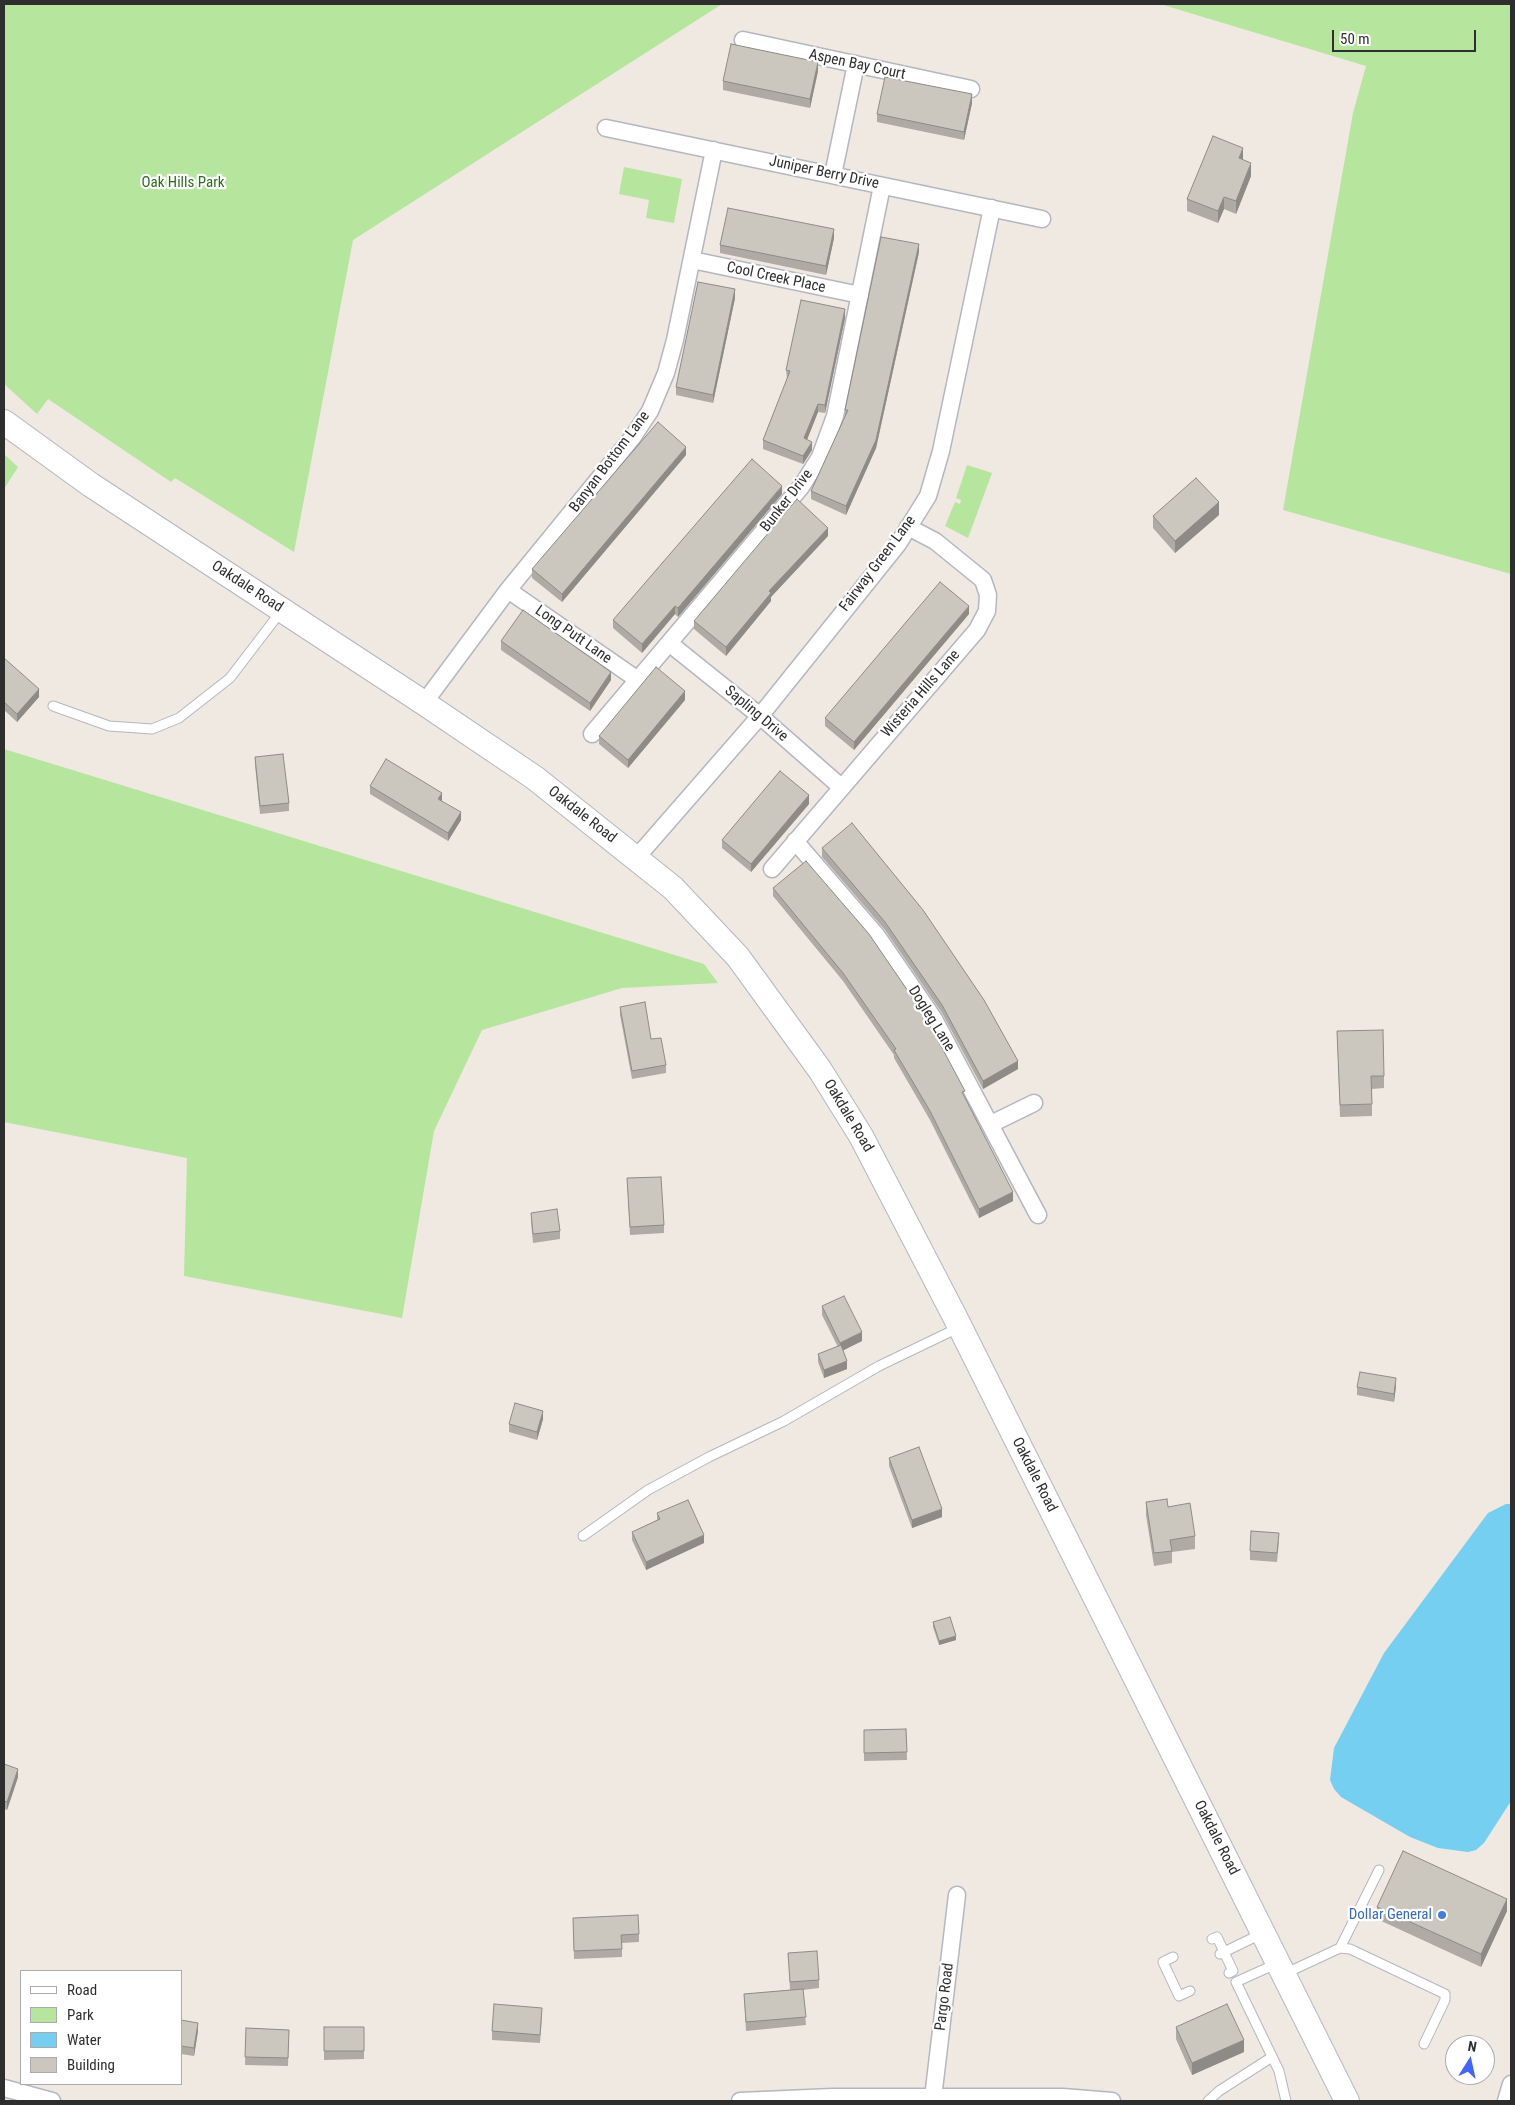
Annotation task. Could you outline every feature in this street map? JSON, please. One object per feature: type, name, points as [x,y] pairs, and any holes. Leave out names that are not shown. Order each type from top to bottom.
[{"type":"main road","name":"Oakdale Road","points":[[4,422],[91,485],[535,778],[637,857],[673,888],[738,957],[820,1070],[861,1136],[960,1326],[1347,2101]]},
{"type":"street","name":"Aspen Bay Court","points":[[743,40],[971,89]]},
{"type":"street","points":[[833,175],[856,64]]},
{"type":"street","name":"Juniper Berry Drive","points":[[606,128],[1042,219]]},
{"type":"street","name":"Banyan Bottom Lane","points":[[424,703],[508,590],[632,438],[650,411],[666,373],[675,340],[714,150]]},
{"type":"street","name":"Bunker Drive","points":[[592,734],[801,487],[820,457],[835,416],[882,186]]},
{"type":"street","name":"Fairway Green Lane","points":[[637,857],[760,716],[898,544],[928,496],[941,451],[992,208]]},
{"type":"street","name":"Cool Creek Place","points":[[692,260],[860,296]]},
{"type":"street","name":"Wisteria Hills Lane","points":[[772,869],[840,787],[978,630],[987,611],[988,595],[982,580],[935,541],[908,527]]},
{"type":"street","name":"Long Putt Lane","points":[[508,590],[638,680]]},
{"type":"street","name":"Sapling Drive","points":[[669,643],[760,716],[840,787]]},
{"type":"street","name":"Dogleg Lane","points":[[796,841],[877,936],[934,1019],[1038,1215]]},
{"type":"street","points":[[991,1124],[1034,1103]]},
{"type":"street","name":"Pargo Road","points":[[932,2098],[957,1895]]},
{"type":"street","points":[[1506,2101],[1511,2084]]},
{"type":"street","points":[[4,2088],[52,2101]]},
{"type":"street","points":[[740,2101],[832,2097],[1062,2097],[1112,2101]]},
{"type":"lane","points":[[54,706],[110,726],[152,729],[179,718],[230,678],[282,610]]},
{"type":"lane","points":[[582,1536],[648,1490],[784,1421],[879,1366],[960,1326]]},
{"type":"lane","points":[[1340,1948],[1379,1870]]},
{"type":"lane","points":[[1222,1953],[1263,1933]]},
{"type":"lane","points":[[1212,1939],[1217,1937],[1222,1953],[1279,2071],[1286,2101]]},
{"type":"lane","points":[[1236,1982],[1340,1948],[1350,1949],[1444,1994],[1445,2000],[1424,2044]]},
{"type":"lane","points":[[1173,1957],[1163,1962],[1179,1996],[1190,1991]]},
{"type":"lane","points":[[1171,1979],[1180,1974]]},
{"type":"lane","points":[[1208,2101],[1219,2091],[1272,2057]]},
{"type":"green space","name":"Oak Hills Park","points":[[4,4],[722,4],[353,240],[294,552],[175,478],[171,482],[48,399],[37,414],[4,384]]},
{"type":"green space","points":[[1160,4],[1511,4],[1511,574],[1283,510],[1353,113],[1366,66]]},
{"type":"green space","points":[[624,167],[682,179],[674,223],[646,218],[649,200],[619,194]]},
{"type":"green space","points":[[4,454],[18,467],[4,489]]},
{"type":"green space","points":[[967,465],[992,473],[968,538],[945,526],[955,502],[960,504],[961,500],[956,498]]},
{"type":"green space","points":[[4,749],[704,964],[718,983],[622,988],[482,1030],[434,1131],[402,1318],[184,1276],[187,1158],[4,1122]]},
{"type":"water","points":[[1506,1504],[1511,1504],[1511,1801],[1484,1843],[1476,1850],[1468,1852],[1438,1848],[1410,1837],[1341,1797],[1334,1789],[1330,1780],[1334,1748],[1384,1653],[1488,1513]]},
{"type":"building","points":[[731,44],[818,62],[810,99],[723,81]]},
{"type":"building","points":[[885,77],[972,94],[964,132],[877,114]]},
{"type":"building","points":[[1213,136],[1243,148],[1239,158],[1251,163],[1236,201],[1224,197],[1218,211],[1187,199]]},
{"type":"building","points":[[728,208],[834,229],[826,266],[720,245]]},
{"type":"building","points":[[881,237],[919,244],[876,440],[846,506],[811,491],[848,410],[845,410]]},
{"type":"building","points":[[698,282],[735,289],[713,395],[676,387]]},
{"type":"building","points":[[801,300],[845,309],[825,405],[818,404],[804,438],[812,442],[803,456],[763,440],[790,371],[786,370]]},
{"type":"building","points":[[658,422],[686,447],[562,594],[532,569]]},
{"type":"building","points":[[752,459],[782,486],[678,608],[675,606],[642,644],[613,620]]},
{"type":"building","points":[[1196,478],[1219,502],[1175,541],[1153,516]]},
{"type":"building","points":[[797,499],[828,528],[769,591],[771,593],[726,647],[694,621]]},
{"type":"building","points":[[940,582],[969,606],[854,742],[825,718]]},
{"type":"building","points":[[523,610],[611,672],[590,703],[501,641]]},
{"type":"building","points":[[4,658],[39,689],[17,714],[4,702]]},
{"type":"building","points":[[656,667],[685,691],[628,760],[599,736]]},
{"type":"building","points":[[283,754],[289,803],[260,806],[255,757]]},
{"type":"building","points":[[386,759],[442,793],[438,799],[461,812],[448,833],[370,786]]},
{"type":"building","points":[[780,771],[809,795],[751,864],[722,840]]},
{"type":"building","points":[[852,823],[923,910],[984,1000],[1018,1061],[983,1081],[942,1005],[885,922],[822,848]]},
{"type":"building","points":[[806,861],[869,934],[925,1016],[965,1091],[962,1092],[1013,1192],[979,1209],[930,1111],[894,1050],[896,1049],[843,973],[773,888]]},
{"type":"building","points":[[645,1002],[651,1039],[661,1038],[666,1065],[632,1071],[620,1007]]},
{"type":"building","points":[[1383,1030],[1384,1076],[1371,1076],[1372,1104],[1340,1105],[1337,1031]]},
{"type":"building","points":[[661,1177],[664,1225],[630,1227],[627,1178]]},
{"type":"building","points":[[557,1209],[560,1231],[533,1234],[531,1213]]},
{"type":"building","points":[[844,1296],[862,1332],[840,1343],[822,1306]]},
{"type":"building","points":[[841,1345],[847,1361],[824,1370],[818,1354]]},
{"type":"building","points":[[1360,1372],[1396,1378],[1394,1394],[1357,1387]]},
{"type":"building","points":[[515,1403],[543,1411],[537,1432],[509,1424]]},
{"type":"building","points":[[919,1447],[942,1509],[912,1520],[889,1458]]},
{"type":"building","points":[[1167,1499],[1168,1507],[1190,1503],[1195,1536],[1170,1540],[1172,1551],[1154,1553],[1146,1502]]},
{"type":"building","points":[[688,1500],[704,1535],[646,1562],[632,1532],[660,1519],[657,1513]]},
{"type":"building","points":[[1251,1531],[1279,1533],[1277,1553],[1250,1551]]},
{"type":"building","points":[[950,1617],[956,1636],[939,1641],[933,1622]]},
{"type":"building","points":[[906,1729],[907,1752],[864,1753],[864,1730]]},
{"type":"building","points":[[4,1764],[18,1769],[7,1802],[4,1801]]},
{"type":"building","name":"Dollar General","points":[[1403,1851],[1507,1899],[1481,1954],[1377,1907]]},
{"type":"building","points":[[638,1915],[639,1934],[621,1935],[622,1949],[574,1951],[573,1918]]},
{"type":"building","points":[[817,1951],[819,1980],[790,1982],[788,1953]]},
{"type":"building","points":[[803,1989],[806,2017],[746,2022],[744,1994]]},
{"type":"building","points":[[494,2004],[542,2008],[540,2035],[492,2031]]},
{"type":"building","points":[[1227,2004],[1244,2040],[1192,2063],[1176,2027]]},
{"type":"building","points":[[182,2020],[198,2023],[194,2048],[182,2046]]},
{"type":"building","points":[[324,2027],[364,2027],[364,2051],[324,2051]]},
{"type":"building","points":[[246,2028],[289,2030],[288,2058],[245,2057]]},
{"type":"place","name":"Dollar General","points":[[1442,1915]]}]
